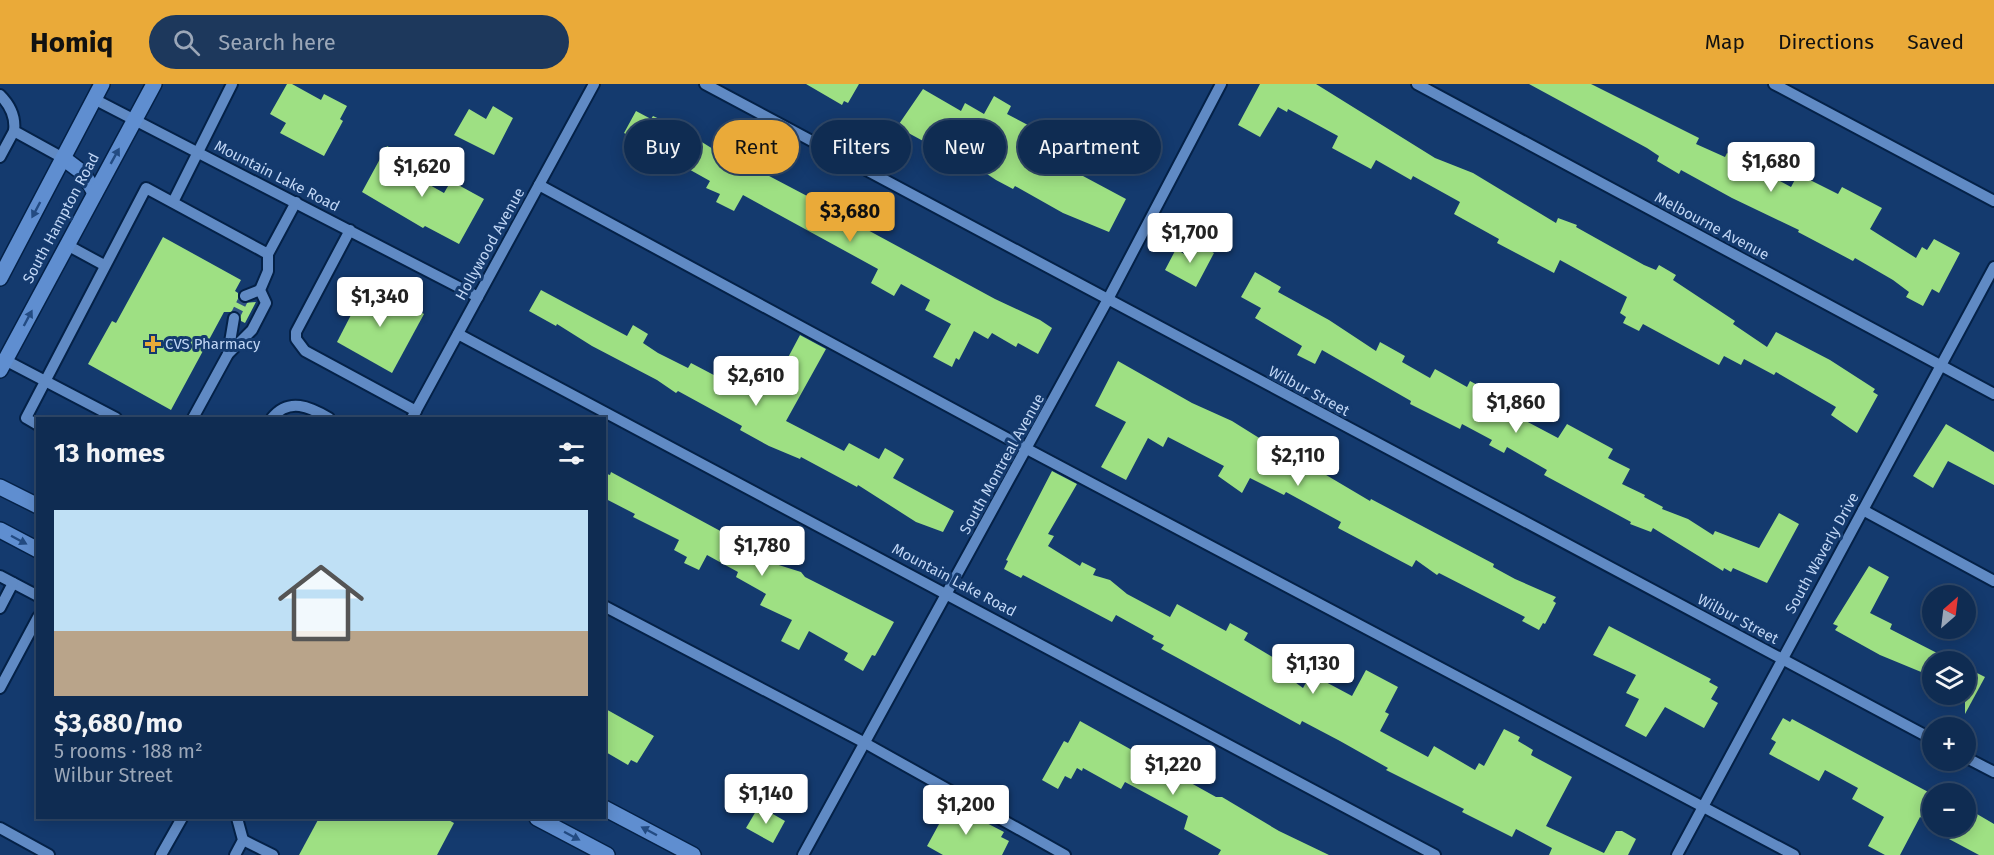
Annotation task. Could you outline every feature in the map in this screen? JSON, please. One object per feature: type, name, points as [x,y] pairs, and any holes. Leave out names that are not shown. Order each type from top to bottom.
[{"type":"main road","name":"South Hampton Road","points":[[3,365],[154,84]]},
{"type":"main road","name":"South Hampton Road","points":[[0,278],[97,89]]},
{"type":"main road","points":[[63,158],[84,173],[95,193]]},
{"type":"main road","points":[[0,486],[36,505]]},
{"type":"main road","points":[[0,530],[36,549]]},
{"type":"main road","points":[[606,809],[693,855]]},
{"type":"main road","points":[[539,819],[607,855]]},
{"type":"street","points":[[173,202],[232,84]]},
{"type":"street","name":"Hollywood Avenue","points":[[414,415],[594,84]]},
{"type":"street","name":"Wilbur Street","points":[[705,84],[1107,301],[1922,734]]},
{"type":"street","name":"South Montreal Avenue","points":[[803,855],[1027,449],[1221,84]]},
{"type":"street","name":"Melbourne Avenue","points":[[1417,84],[1994,394]]},
{"type":"street","points":[[1774,84],[1994,201]]},
{"type":"street","name":"Mountain Lake Road","points":[[97,89],[135,120],[478,297]]},
{"type":"street","points":[[0,95],[10,106],[14,118],[14,131],[0,157]]},
{"type":"street","points":[[14,131],[63,158]]},
{"type":"street","points":[[539,185],[1027,449],[1794,855]]},
{"type":"street","points":[[36,423],[26,418],[146,188],[268,254]]},
{"type":"street","points":[[245,297],[260,290],[268,272],[268,254],[296,202]]},
{"type":"street","points":[[350,230],[296,332],[296,339],[305,351],[414,415]]},
{"type":"street","points":[[67,245],[104,265]]},
{"type":"street","name":"South Waverly Drive","points":[[1677,855],[1781,658],[1994,267]]},
{"type":"street","points":[[194,417],[228,354],[252,330],[266,303],[260,290]]},
{"type":"street","points":[[228,354],[234,318]]},
{"type":"street","name":"Mountain Lake Road","points":[[458,334],[1435,855]]},
{"type":"street","points":[[3,365],[46,382],[114,417]]},
{"type":"street","points":[[273,417],[286,407],[303,405],[327,417]]},
{"type":"street","points":[[1863,510],[1994,581]]},
{"type":"street","points":[[0,576],[12,585],[36,595]]},
{"type":"street","points":[[0,594],[12,585]]},
{"type":"street","points":[[0,608],[12,585]]},
{"type":"street","points":[[606,607],[865,743],[1065,855]]},
{"type":"street","points":[[0,688],[36,621]]},
{"type":"street","points":[[1976,763],[1994,772]]},
{"type":"street","points":[[161,855],[181,819]]},
{"type":"street","points":[[235,855],[243,840],[237,819]]},
{"type":"street","points":[[0,828],[49,855]]},
{"type":"street","points":[[243,840],[273,855]]},
{"type":"building","points":[[287,84],[292,84],[321,100],[324,94],[347,106],[340,119],[343,121],[324,156],[280,133],[286,123],[270,114]]},
{"type":"building","points":[[806,84],[859,84],[848,103],[844,101],[842,105]]},
{"type":"building","points":[[1260,84],[1316,84],[1435,158],[1473,173],[1556,223],[1558,218],[1577,225],[1576,227],[1644,265],[1656,270],[1659,265],[1676,275],[1673,280],[1735,321],[1733,324],[1767,347],[1776,332],[1830,360],[1875,389],[1873,392],[1878,395],[1857,433],[1831,415],[1836,407],[1776,372],[1774,375],[1744,359],[1741,365],[1724,356],[1719,365],[1643,324],[1639,331],[1623,323],[1626,317],[1620,313],[1627,297],[1560,260],[1554,273],[1497,243],[1499,239],[1454,214],[1460,202],[1413,176],[1411,180],[1376,160],[1371,169],[1332,148],[1338,136],[1288,109],[1287,112],[1278,107],[1260,137],[1238,125]]},
{"type":"building","points":[[1529,84],[1591,84],[1699,138],[1696,144],[1725,157],[1727,153],[1791,187],[1798,174],[1838,194],[1842,187],[1882,208],[1870,229],[1916,258],[1922,247],[1927,250],[1934,239],[1960,253],[1939,293],[1932,289],[1923,306],[1906,297],[1909,292],[1893,280],[1855,258],[1853,261],[1798,232],[1799,230],[1732,198],[1681,170],[1679,174],[1657,161],[1659,156],[1647,148]]},
{"type":"building","points":[[923,89],[961,111],[965,103],[984,114],[994,96],[1011,106],[1007,114],[1018,120],[1018,174],[1084,174],[1083,176],[1126,199],[1109,232],[1063,213],[1015,186],[1013,189],[987,174],[1006,174],[1006,120],[923,120],[923,141],[911,134],[911,120],[902,120]]},
{"type":"building","points":[[493,106],[513,118],[494,155],[454,135],[469,109],[486,119]]},
{"type":"building","points":[[636,111],[651,119],[653,116],[662,120],[631,120]]},
{"type":"building","points":[[701,142],[713,149],[713,174],[765,174],[828,207],[863,230],[864,228],[1052,328],[1038,354],[1018,343],[1016,347],[992,333],[988,339],[974,331],[959,360],[956,358],[952,367],[933,357],[951,324],[925,310],[930,300],[901,284],[894,296],[871,283],[878,269],[743,195],[734,211],[716,202],[720,194],[706,188],[710,181],[697,174],[701,174]]},
{"type":"building","points":[[387,146],[409,158],[403,170],[444,193],[451,181],[484,199],[459,244],[425,226],[423,228],[362,192]]},
{"type":"building","name":"CVS Pharmacy","points":[[163,237],[241,280],[235,291],[238,293],[238,299],[243,303],[256,302],[245,323],[241,321],[238,312],[224,312],[171,410],[88,364],[112,321],[116,323]]},
{"type":"building","points":[[1198,244],[1214,253],[1196,287],[1165,270],[1176,249],[1184,254],[1188,248],[1194,251]]},
{"type":"building","points":[[1255,272],[1281,287],[1278,292],[1329,320],[1376,351],[1380,342],[1405,356],[1402,362],[1430,378],[1435,369],[1467,387],[1470,381],[1492,393],[1488,401],[1558,438],[1567,424],[1613,449],[1608,458],[1630,469],[1622,484],[1645,495],[1644,497],[1663,507],[1662,509],[1688,519],[1713,535],[1715,531],[1759,548],[1779,513],[1799,524],[1767,583],[1733,568],[1731,572],[1724,568],[1723,571],[1653,528],[1651,532],[1630,524],[1631,522],[1544,475],[1547,470],[1507,447],[1504,453],[1489,445],[1492,440],[1462,424],[1460,429],[1410,404],[1411,401],[1322,350],[1315,364],[1297,355],[1302,346],[1255,318],[1261,308],[1241,297]]},
{"type":"building","points":[[368,282],[424,314],[392,373],[337,342]]},
{"type":"building","points":[[541,290],[627,336],[633,325],[648,334],[643,343],[658,353],[688,368],[691,363],[748,393],[767,358],[783,367],[800,335],[826,349],[786,421],[844,451],[849,443],[879,459],[885,448],[904,459],[893,478],[954,511],[943,532],[916,522],[858,485],[857,487],[801,457],[800,459],[769,446],[740,430],[742,426],[678,391],[676,393],[557,324],[556,326],[529,311]]},
{"type":"building","points":[[1118,361],[1192,403],[1232,421],[1314,472],[1316,469],[1370,501],[1371,499],[1494,564],[1493,567],[1515,579],[1556,597],[1553,601],[1556,603],[1545,624],[1543,623],[1539,630],[1522,621],[1525,617],[1439,573],[1437,575],[1416,560],[1412,567],[1338,528],[1341,522],[1286,492],[1284,495],[1250,478],[1242,493],[1218,476],[1224,466],[1168,437],[1163,447],[1148,438],[1126,480],[1101,467],[1126,422],[1095,406]]},
{"type":"building","points":[[1946,424],[1994,452],[1994,485],[1948,461],[1933,488],[1913,476]]},
{"type":"building","points":[[1052,471],[1077,484],[1048,534],[1054,536],[1048,546],[1080,566],[1082,562],[1096,569],[1093,575],[1110,580],[1127,594],[1170,617],[1177,604],[1226,631],[1230,623],[1248,633],[1244,640],[1281,662],[1277,669],[1303,688],[1309,677],[1320,683],[1322,680],[1352,696],[1366,670],[1398,687],[1385,712],[1389,714],[1380,731],[1428,757],[1434,746],[1475,770],[1479,763],[1484,766],[1504,729],[1520,737],[1518,741],[1533,750],[1531,755],[1572,777],[1546,826],[1604,853],[1616,831],[1622,831],[1636,839],[1628,855],[1549,855],[1552,848],[1516,829],[1512,837],[1462,812],[1464,809],[1386,770],[1388,768],[1340,741],[1302,721],[1300,725],[1161,649],[1164,645],[1152,639],[1154,636],[1116,615],[1112,622],[1023,575],[1021,578],[1004,569],[1008,561],[1006,560]]},
{"type":"building","points":[[611,472],[763,554],[760,559],[801,572],[805,577],[894,622],[875,656],[872,655],[863,671],[844,660],[848,653],[809,631],[799,650],[781,641],[792,620],[760,605],[766,594],[736,577],[738,572],[707,555],[699,570],[684,563],[687,557],[674,550],[679,540],[633,517],[635,514],[606,499],[606,474],[610,475]]},
{"type":"building","points":[[1869,566],[1889,577],[1870,613],[1892,624],[1890,629],[1933,651],[1922,651],[1922,672],[1880,655],[1835,630],[1838,626],[1833,624]]},
{"type":"building","points":[[1609,626],[1711,679],[1709,682],[1718,687],[1711,699],[1718,703],[1704,728],[1665,707],[1646,737],[1625,726],[1639,699],[1626,693],[1636,675],[1593,655]]},
{"type":"building","points":[[1976,672],[1985,677],[1976,694]]},
{"type":"building","points":[[606,709],[654,736],[637,763],[631,760],[628,765],[606,752]]},
{"type":"building","points":[[1783,718],[1790,722],[1792,719],[1922,789],[1922,818],[1920,817],[1900,855],[1885,855],[1868,846],[1884,817],[1852,799],[1858,788],[1825,770],[1819,781],[1769,754],[1776,742],[1771,739]]},
{"type":"building","points":[[1080,721],[1216,797],[1222,797],[1279,831],[1329,855],[1218,855],[1221,850],[1184,829],[1188,816],[1125,782],[1121,789],[1083,768],[1082,771],[1077,768],[1071,779],[1065,776],[1058,789],[1042,780],[1064,741],[1068,743]]},
{"type":"building","points":[[950,804],[1004,832],[1001,837],[1009,841],[1002,855],[943,855],[927,846]]},
{"type":"building","points":[[759,806],[785,821],[773,843],[746,828]]},
{"type":"building","points":[[1976,813],[1994,824],[1994,855],[1979,855],[1949,839],[1950,837],[1976,837]]},
{"type":"building","points":[[318,819],[447,819],[454,823],[437,855],[299,855]]},
{"type":"tunnel","points":[[234,318],[245,296]]},
{"type":"place","name":"CVS Pharmacy","points":[[153,344]]}]
